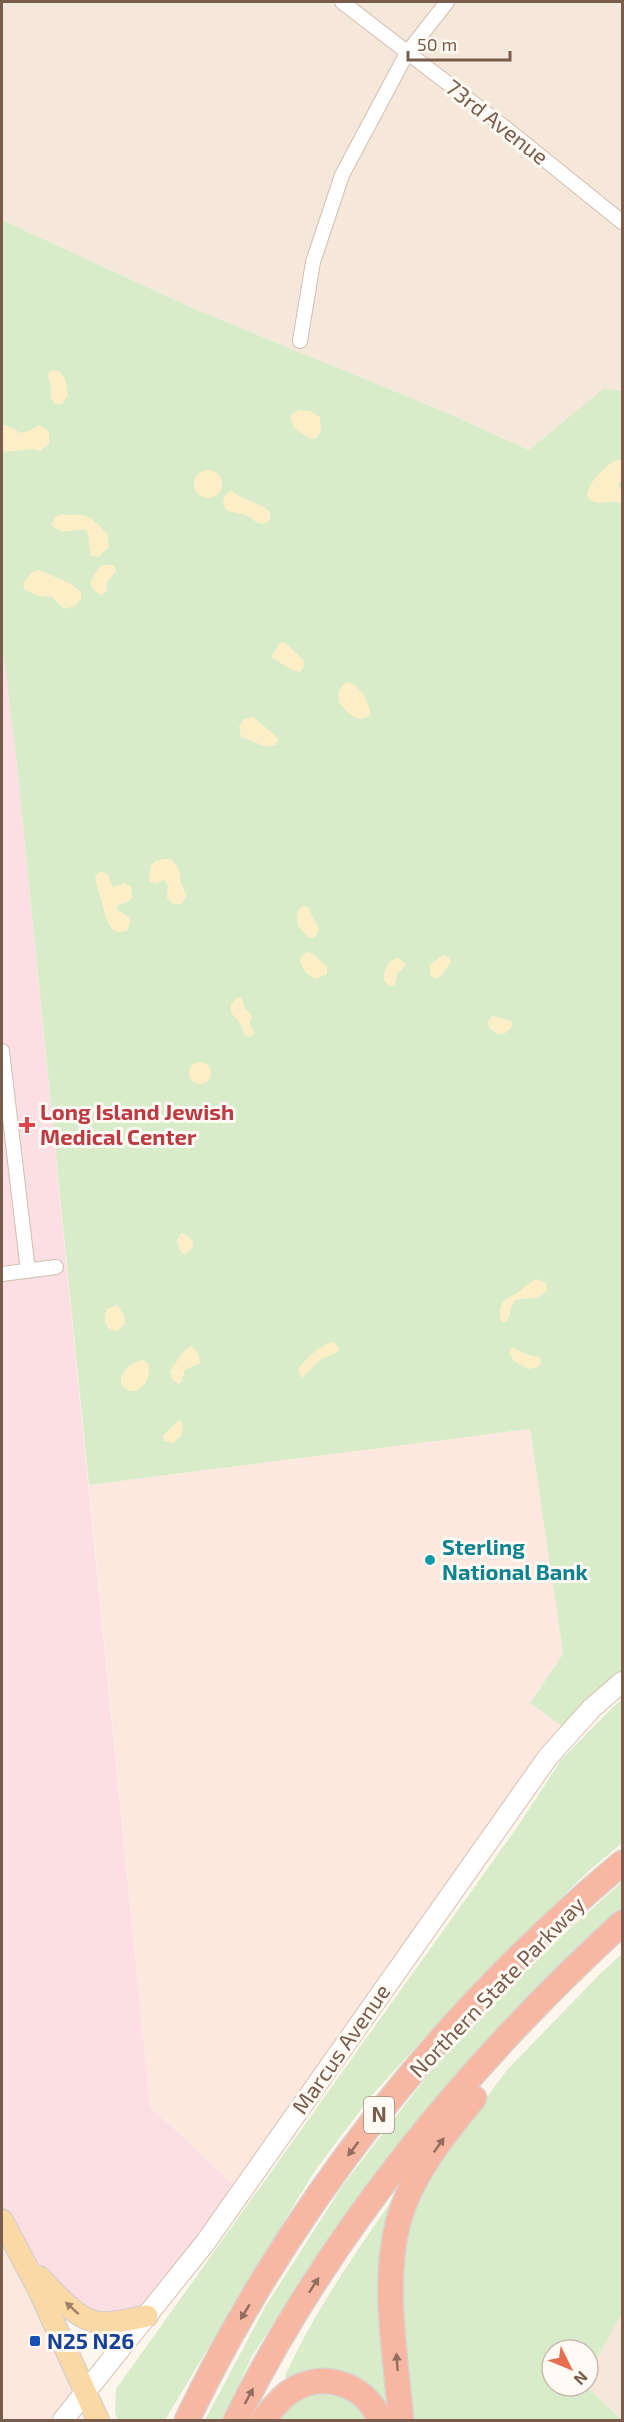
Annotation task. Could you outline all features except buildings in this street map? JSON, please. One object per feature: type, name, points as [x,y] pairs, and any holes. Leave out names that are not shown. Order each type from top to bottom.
[{"type":"highway","name":"Northern State Parkway","points":[[187,2421],[263,2281],[318,2198],[377,2117],[440,2041],[508,1969],[573,1906],[622,1863]]},
{"type":"highway","name":"Northern State Parkway","points":[[236,2421],[311,2289],[389,2179],[492,2053],[622,1923]]},
{"type":"highway","points":[[401,2421],[391,2265],[397,2229],[404,2208],[423,2169],[446,2135],[595,1948]]},
{"type":"highway","points":[[262,2421],[289,2393],[306,2384],[330,2381],[349,2386],[362,2395],[380,2421]]},
{"type":"main road","name":"Marcus Avenue","points":[[63,2421],[222,2219],[548,1757],[592,1708],[622,1682]]},
{"type":"main road","points":[[2,2220],[28,2268],[98,2421]]},
{"type":"main road","points":[[28,2268],[79,2315],[90,2321],[111,2323],[147,2316]]},
{"type":"street","name":"73rd Avenue","points":[[342,2],[503,126],[622,222]]},
{"type":"street","points":[[300,341],[313,262],[342,175],[407,53],[447,2]]},
{"type":"street","points":[[2,1051],[28,1271]]},
{"type":"street","points":[[2,1274],[56,1267]]},
{"type":"shaded area","points":[[2,2],[622,2],[622,391],[604,388],[529,450],[445,412],[192,308],[2,220]]},
{"type":"shaded area","name":"Long Island Jewish Medical Center","points":[[2,641],[17,765],[150,2107],[241,2192],[147,2316],[103,2323],[28,2268],[2,2220]]},
{"type":"shaded area","points":[[530,1429],[563,1654],[530,1702],[570,1732],[241,2192],[150,2107],[89,1485]]},
{"type":"shaded area","points":[[2,2220],[86,2393],[63,2420],[2,2420]]},
{"type":"shaded area","points":[[622,2314],[622,2420],[599,2398],[600,2352]]},
{"type":"green space","points":[[2,220],[192,308],[445,412],[529,450],[604,388],[622,391],[622,1682],[570,1732],[530,1703],[563,1654],[530,1429],[89,1485],[17,765],[2,641]]},
{"type":"green space","points":[[622,1700],[622,1843],[590,1870],[481,1976],[371,2096],[314,2172],[165,2420],[118,2420],[115,2413],[116,2389],[520,1823],[561,1760]]},
{"type":"green space","points":[[622,1882],[622,1910],[542,1983],[460,2070],[351,2206],[252,2356],[223,2420],[205,2420],[265,2307],[343,2185],[431,2071],[512,1985]]},
{"type":"green space","points":[[622,1954],[622,2314],[600,2352],[600,2338],[540,2338],[540,2398],[599,2398],[622,2420],[411,2420],[401,2282],[407,2227],[440,2159],[508,2069]]},
{"type":"green space","points":[[400,2189],[397,2420],[369,2388],[291,2383],[285,2376],[324,2303]]},
{"type":"green space","points":[[321,2387],[344,2391],[370,2420],[275,2420],[286,2408]]},
{"type":"sand","points":[[53,370],[61,373],[66,383],[68,396],[62,404],[55,404],[50,397],[51,386],[47,375]]},
{"type":"sand","points":[[299,410],[310,411],[320,417],[321,432],[315,439],[310,439],[294,428],[290,416]]},
{"type":"sand","points":[[2,425],[22,433],[40,425],[49,431],[49,444],[39,451],[33,449],[5,452],[2,448]]},
{"type":"sand","points":[[622,459],[622,478],[618,485],[622,491],[622,503],[594,502],[587,495],[591,484],[604,468]]},
{"type":"sand","points":[[208,470],[218,474],[222,484],[218,494],[208,498],[198,494],[194,484],[198,474]]},
{"type":"sand","points":[[231,490],[240,497],[266,508],[270,512],[270,520],[262,524],[243,514],[227,511],[223,504],[225,495]]},
{"type":"sand","points":[[63,514],[83,515],[93,520],[108,535],[109,547],[99,557],[92,556],[85,529],[62,532],[51,525],[55,517]]},
{"type":"sand","points":[[101,565],[114,565],[116,571],[107,582],[106,592],[101,595],[93,590],[90,582]]},
{"type":"sand","points":[[39,570],[71,584],[81,592],[81,599],[75,606],[64,609],[52,597],[39,596],[25,590],[23,585],[26,580],[32,573]]},
{"type":"sand","points":[[284,642],[304,661],[300,672],[292,670],[271,657],[279,644]]},
{"type":"sand","points":[[346,682],[360,690],[366,699],[370,715],[361,719],[356,718],[338,701],[339,690]]},
{"type":"sand","points":[[253,717],[276,736],[278,739],[275,745],[264,746],[241,737],[240,725],[244,720]]},
{"type":"sand","points":[[171,859],[179,869],[181,884],[187,896],[181,904],[173,904],[167,898],[168,886],[164,880],[155,884],[149,881],[151,865],[155,861]]},
{"type":"sand","points":[[101,871],[108,875],[113,887],[124,883],[131,886],[132,898],[118,905],[116,909],[129,917],[130,923],[127,931],[116,931],[107,920],[95,875]]},
{"type":"sand","points":[[302,906],[308,907],[318,927],[314,938],[309,938],[298,926],[297,912]]},
{"type":"sand","points":[[307,952],[312,953],[327,966],[327,974],[316,979],[305,971],[300,958]]},
{"type":"sand","points":[[443,955],[449,956],[451,962],[440,977],[435,979],[430,974],[430,965]]},
{"type":"sand","points":[[398,958],[405,963],[405,966],[397,974],[395,985],[390,987],[384,981],[384,973],[388,964]]},
{"type":"sand","points":[[239,997],[252,1016],[250,1024],[255,1033],[251,1037],[245,1035],[239,1021],[231,1013],[231,1003]]},
{"type":"sand","points":[[492,1016],[511,1021],[513,1026],[504,1034],[498,1034],[489,1028],[488,1021]]},
{"type":"sand","points":[[200,1062],[208,1065],[211,1073],[208,1081],[200,1084],[192,1081],[189,1073],[192,1065]]},
{"type":"sand","points":[[181,1233],[190,1238],[193,1244],[185,1255],[180,1251],[177,1240]]},
{"type":"sand","points":[[537,1279],[546,1283],[547,1291],[538,1297],[515,1300],[508,1320],[503,1323],[500,1315],[502,1304]]},
{"type":"sand","points":[[117,1305],[124,1315],[125,1324],[117,1331],[107,1326],[105,1317],[107,1309]]},
{"type":"sand","points":[[333,1341],[339,1348],[338,1352],[320,1360],[302,1378],[298,1370],[305,1361],[318,1349]]},
{"type":"sand","points":[[191,1346],[199,1354],[200,1363],[185,1370],[181,1383],[178,1384],[172,1379],[170,1371],[184,1351]]},
{"type":"sand","points":[[512,1347],[528,1355],[540,1357],[541,1364],[529,1369],[514,1361],[509,1353]]},
{"type":"sand","points":[[142,1360],[148,1363],[146,1381],[138,1390],[127,1390],[121,1385],[124,1372],[133,1363]]},
{"type":"sand","points":[[180,1419],[183,1425],[181,1436],[173,1443],[164,1441],[163,1435]]},
{"type":"place","name":"Long Island Jewish Medical Center","points":[[27,1125]]},
{"type":"place","name":"Sterling National Bank","points":[[430,1560]]},
{"type":"place","name":"N25 N26","points":[[35,2341]]}]
